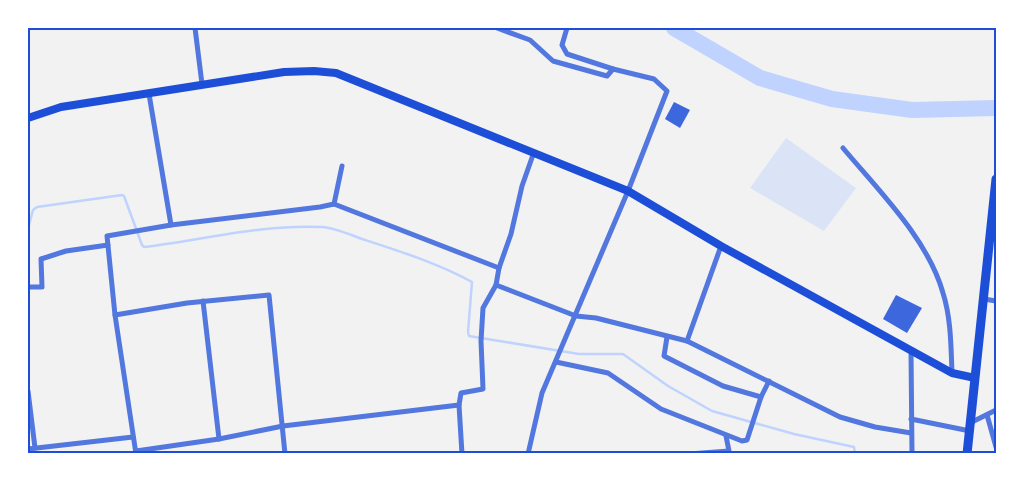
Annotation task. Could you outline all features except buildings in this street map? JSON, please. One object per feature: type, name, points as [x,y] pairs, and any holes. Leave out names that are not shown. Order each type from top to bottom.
[{"type":"highway","points":[[967,454],[984,299],[994,233],[996,183]]},
{"type":"main road","points":[[28,118],[61,107],[284,72],[314,71],[336,73],[628,190],[721,246],[911,351],[952,373],[975,378]]},
{"type":"street","points":[[195,28],[202,84]]},
{"type":"street","points":[[497,28],[530,40],[553,61],[607,76],[613,69]]},
{"type":"street","points":[[528,454],[542,393],[576,316],[668,91],[654,79],[613,69],[568,54],[562,45],[567,28]]},
{"type":"street","points":[[149,94],[171,225]]},
{"type":"street","points":[[843,148],[898,214],[922,247],[939,282],[944,294],[950,338],[952,373]]},
{"type":"street","points":[[462,454],[459,405],[461,393],[483,389],[481,341],[483,308],[496,285],[499,268],[511,234],[522,186],[534,152]]},
{"type":"street","points":[[334,204],[342,166]]},
{"type":"street","points":[[459,405],[283,426],[219,439],[136,452],[114,315],[107,236],[171,225],[334,204],[499,268]]},
{"type":"street","points":[[28,287],[42,287],[42,259],[66,250],[108,245]]},
{"type":"street","points":[[687,341],[721,246]]},
{"type":"street","points":[[496,285],[576,316],[596,318],[687,341],[840,417],[875,427],[911,433]]},
{"type":"street","points":[[114,315],[203,301],[269,295],[285,454]]},
{"type":"street","points":[[984,299],[996,301]]},
{"type":"street","points":[[203,301],[219,439]]},
{"type":"street","points":[[667,337],[664,356],[723,386],[761,397]]},
{"type":"street","points":[[911,351],[912,454]]},
{"type":"street","points":[[556,362],[608,373],[661,408],[742,441],[747,440],[761,397],[769,381]]},
{"type":"street","points":[[28,391],[35,448]]},
{"type":"street","points":[[911,419],[970,427],[996,410]]},
{"type":"street","points":[[987,415],[996,447]]},
{"type":"street","points":[[689,454],[729,451],[726,436]]},
{"type":"street","points":[[28,449],[133,437]]},
{"type":"shaded area","points":[[786,138],[856,188],[824,231],[750,188]]},
{"type":"waterway","points":[[674,28],[760,78],[832,99],[912,110],[996,108]]},
{"type":"waterway","points":[[28,229],[33,210],[37,207],[122,195],[144,247],[277,228],[322,227],[337,230],[418,258],[472,282],[469,336],[579,354],[623,354],[668,386],[712,411],[794,434],[854,447],[855,454]]}]
